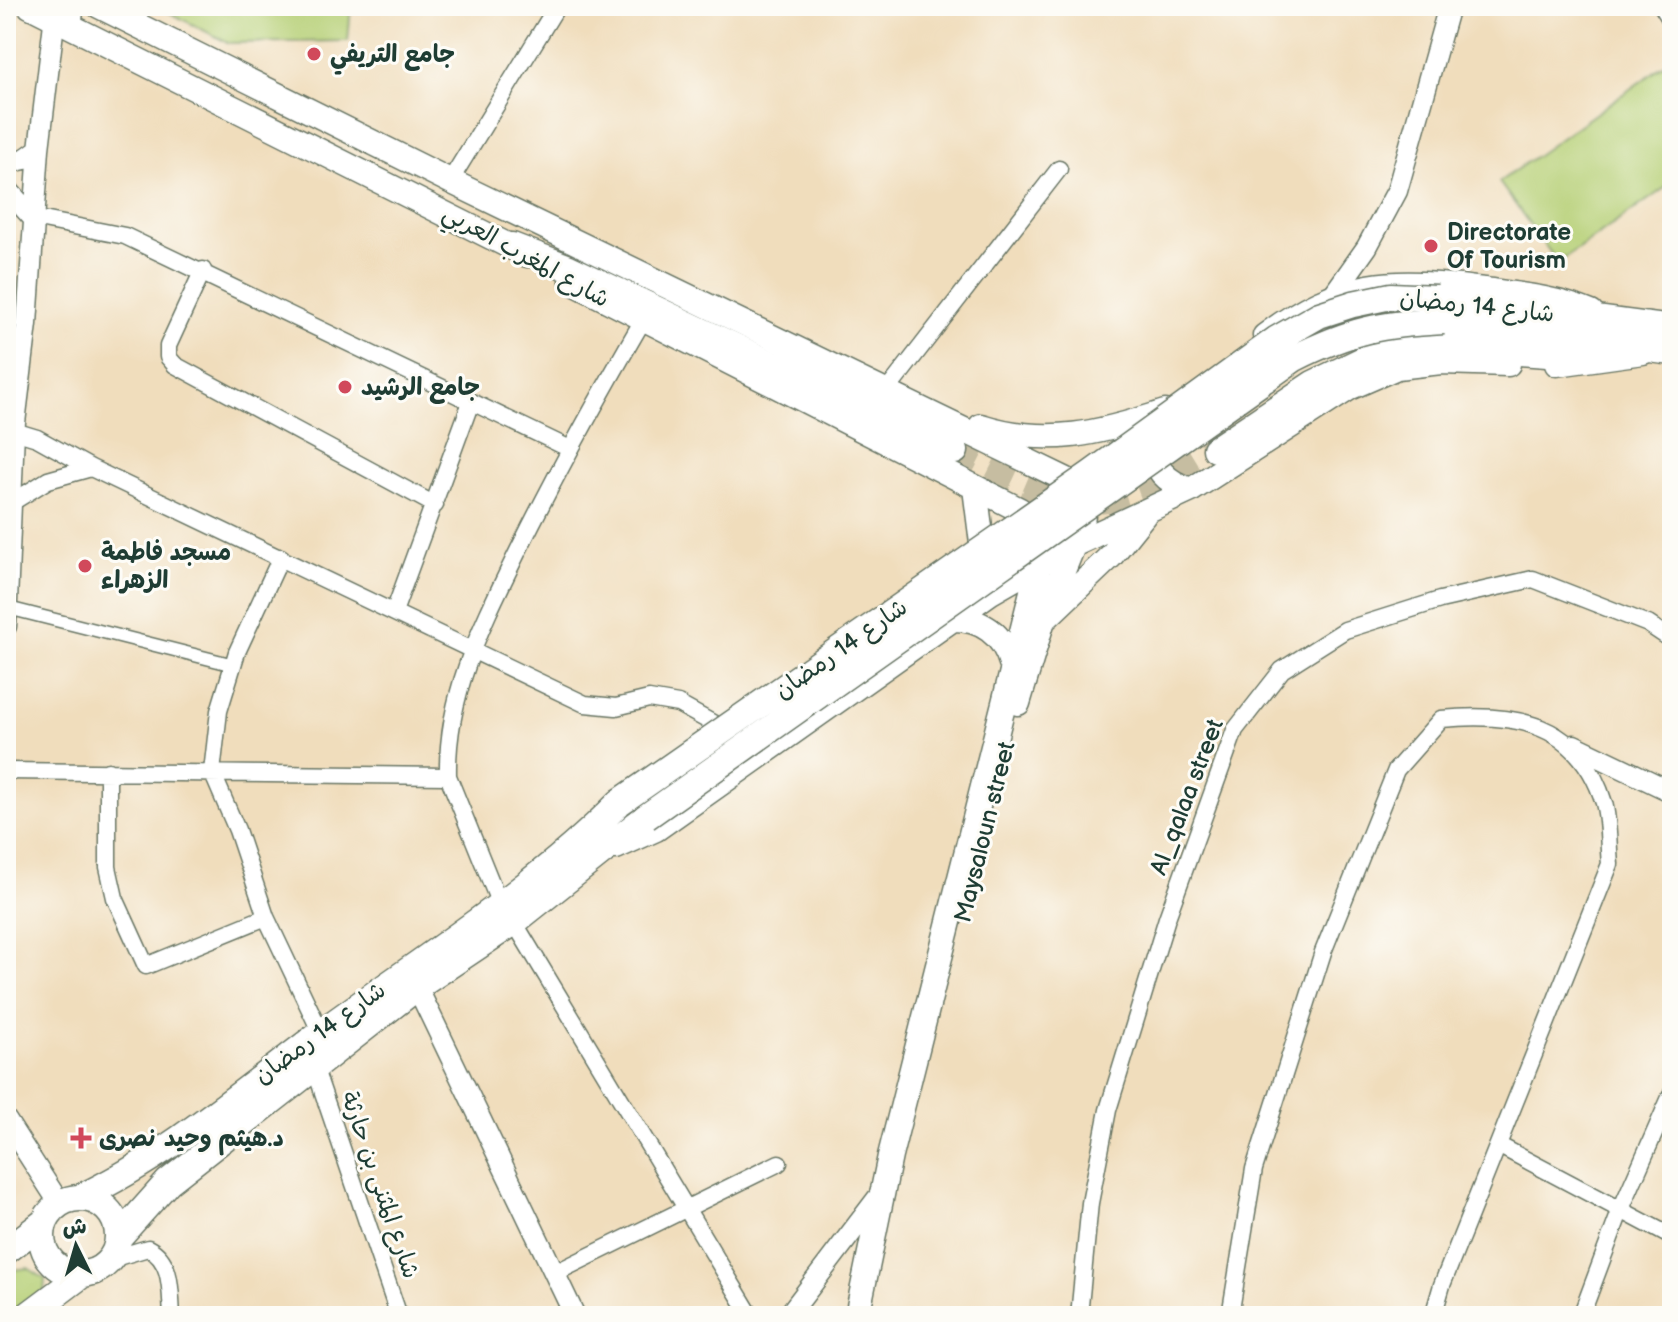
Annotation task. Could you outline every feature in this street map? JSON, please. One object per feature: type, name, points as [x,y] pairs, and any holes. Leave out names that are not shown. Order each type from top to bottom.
[{"type":"main road","name":"شارع المغرب العربي","points":[[30,6],[64,14],[512,246],[643,320],[1020,510]]},
{"type":"main road","name":"شارع المغرب العربي","points":[[99,6],[450,181],[1067,480]]},
{"type":"main road","points":[[512,246],[569,268],[955,451]]},
{"type":"main road","points":[[592,846],[623,786],[982,543],[1020,510],[1165,412],[1300,309],[1333,295],[1372,285],[1410,282],[1557,299],[1605,332],[1561,355],[1452,347],[1407,348],[1369,357],[1313,384],[1216,449]]},
{"type":"main road","name":"شارع 14 رمضان","points":[[592,846],[620,802],[1079,483],[1277,339],[1319,315],[1391,296],[1440,309],[1605,332],[1667,344]]},
{"type":"main road","name":"شارع 14 رمضان","points":[[114,1248],[168,1182],[315,1069],[506,912],[592,846],[646,817],[1295,358],[1361,329],[1440,309]]},
{"type":"main road","points":[[592,846],[656,829],[951,619],[1073,545],[1191,490],[1351,387],[1397,367],[1454,362],[1543,366],[1667,344]]},
{"type":"main road","points":[[913,405],[1000,432],[1049,439],[1110,430],[1165,412]]},
{"type":"main road","points":[[1165,412],[1155,425],[1150,442],[1153,459],[1161,474],[1175,485],[1191,490]]},
{"type":"main road","name":"Maysaloun street","points":[[884,1190],[896,1175],[911,1136],[992,803],[1043,620],[1082,524],[1084,506],[1079,493],[1067,480]]},
{"type":"main road","points":[[975,488],[982,543]]},
{"type":"main road","name":"Maysaloun street","points":[[857,1316],[884,1190],[1011,663],[1038,566],[1039,535],[1020,510]]},
{"type":"main road","points":[[1043,620],[1111,556],[1146,512]]},
{"type":"main road","points":[[951,619],[971,620],[990,629],[1004,644],[1011,663]]},
{"type":"main road","name":"شارع 14 رمضان","points":[[6,1251],[61,1208],[148,1160],[321,1033],[506,912]]},
{"type":"main road","points":[[102,1206],[111,1215],[114,1248],[94,1272],[83,1274],[58,1268],[49,1259],[41,1234],[61,1208],[102,1206]]},
{"type":"main road","points":[[27,1316],[83,1274]]},
{"type":"street","points":[[450,181],[557,6]]},
{"type":"street","points":[[1333,295],[1367,247],[1397,191],[1449,6]]},
{"type":"street","points":[[1662,6],[1672,22]]},
{"type":"street","points":[[64,14],[39,149],[27,324],[14,431],[7,614],[234,665]]},
{"type":"street","points":[[6,163],[25,159],[39,149]]},
{"type":"street","points":[[886,392],[1059,169]]},
{"type":"street","points":[[6,188],[33,218],[125,236],[203,270],[568,448]]},
{"type":"street","points":[[203,270],[168,346],[168,357],[175,365],[435,505]]},
{"type":"street","points":[[643,320],[568,448],[470,650],[451,727],[448,776],[506,912],[751,1316]]},
{"type":"street","points":[[394,612],[471,402]]},
{"type":"street","points":[[14,431],[37,438],[91,468],[585,704],[616,707],[649,699],[678,704],[716,725]]},
{"type":"street","points":[[11,503],[48,480],[91,468]]},
{"type":"street","points":[[281,557],[245,632],[219,711],[212,772],[237,830],[266,917],[321,1033]]},
{"type":"street","name":"Al_qalaa street","points":[[1079,1316],[1090,1203],[1108,1110],[1167,918],[1235,730],[1282,670],[1345,630],[1440,600],[1533,579],[1648,624],[1672,640]]},
{"type":"street","points":[[1230,1316],[1254,1169],[1323,952],[1396,770],[1441,719],[1484,715],[1529,721],[1672,792]]},
{"type":"street","points":[[1433,1316],[1442,1285],[1610,864],[1604,803],[1574,745]]},
{"type":"street","points":[[6,771],[448,776]]},
{"type":"street","points":[[108,771],[108,867],[115,898],[146,966],[266,917]]},
{"type":"street","points":[[417,987],[575,1316]]},
{"type":"street","name":"شارع المثنى بن حارثة","points":[[315,1069],[399,1316]]},
{"type":"street","points":[[1581,1316],[1621,1209],[1672,1093]]},
{"type":"street","points":[[6,1120],[61,1208]]},
{"type":"street","points":[[1500,1146],[1672,1237]]},
{"type":"street","points":[[555,1273],[779,1163]]},
{"type":"street","points":[[788,1316],[884,1190]]},
{"type":"street","points":[[114,1248],[148,1248],[158,1254],[166,1265],[172,1316]]},
{"type":"green space","points":[[157,6],[351,6],[348,41],[228,43]]},
{"type":"green space","points":[[1664,65],[1672,77],[1672,183],[1558,263],[1499,182]]},
{"type":"green space","points":[[28,1268],[45,1279],[43,1306],[29,1316],[6,1316],[6,1271]]},
{"type":"tunnel","points":[[955,451],[1036,490],[1057,497],[1100,501],[1147,489],[1216,449]]},
{"type":"place","name":"جامع التريفي","points":[[314,54]]},
{"type":"place","name":"Directorate Of Tourism","points":[[1431,246]]},
{"type":"place","name":"جامع الرشيد","points":[[345,387]]},
{"type":"place","name":"مسجد فاطمة الزهراء","points":[[85,566]]},
{"type":"place","name":"د.هيثم وحيد نصرى","points":[[81,1138]]}]
